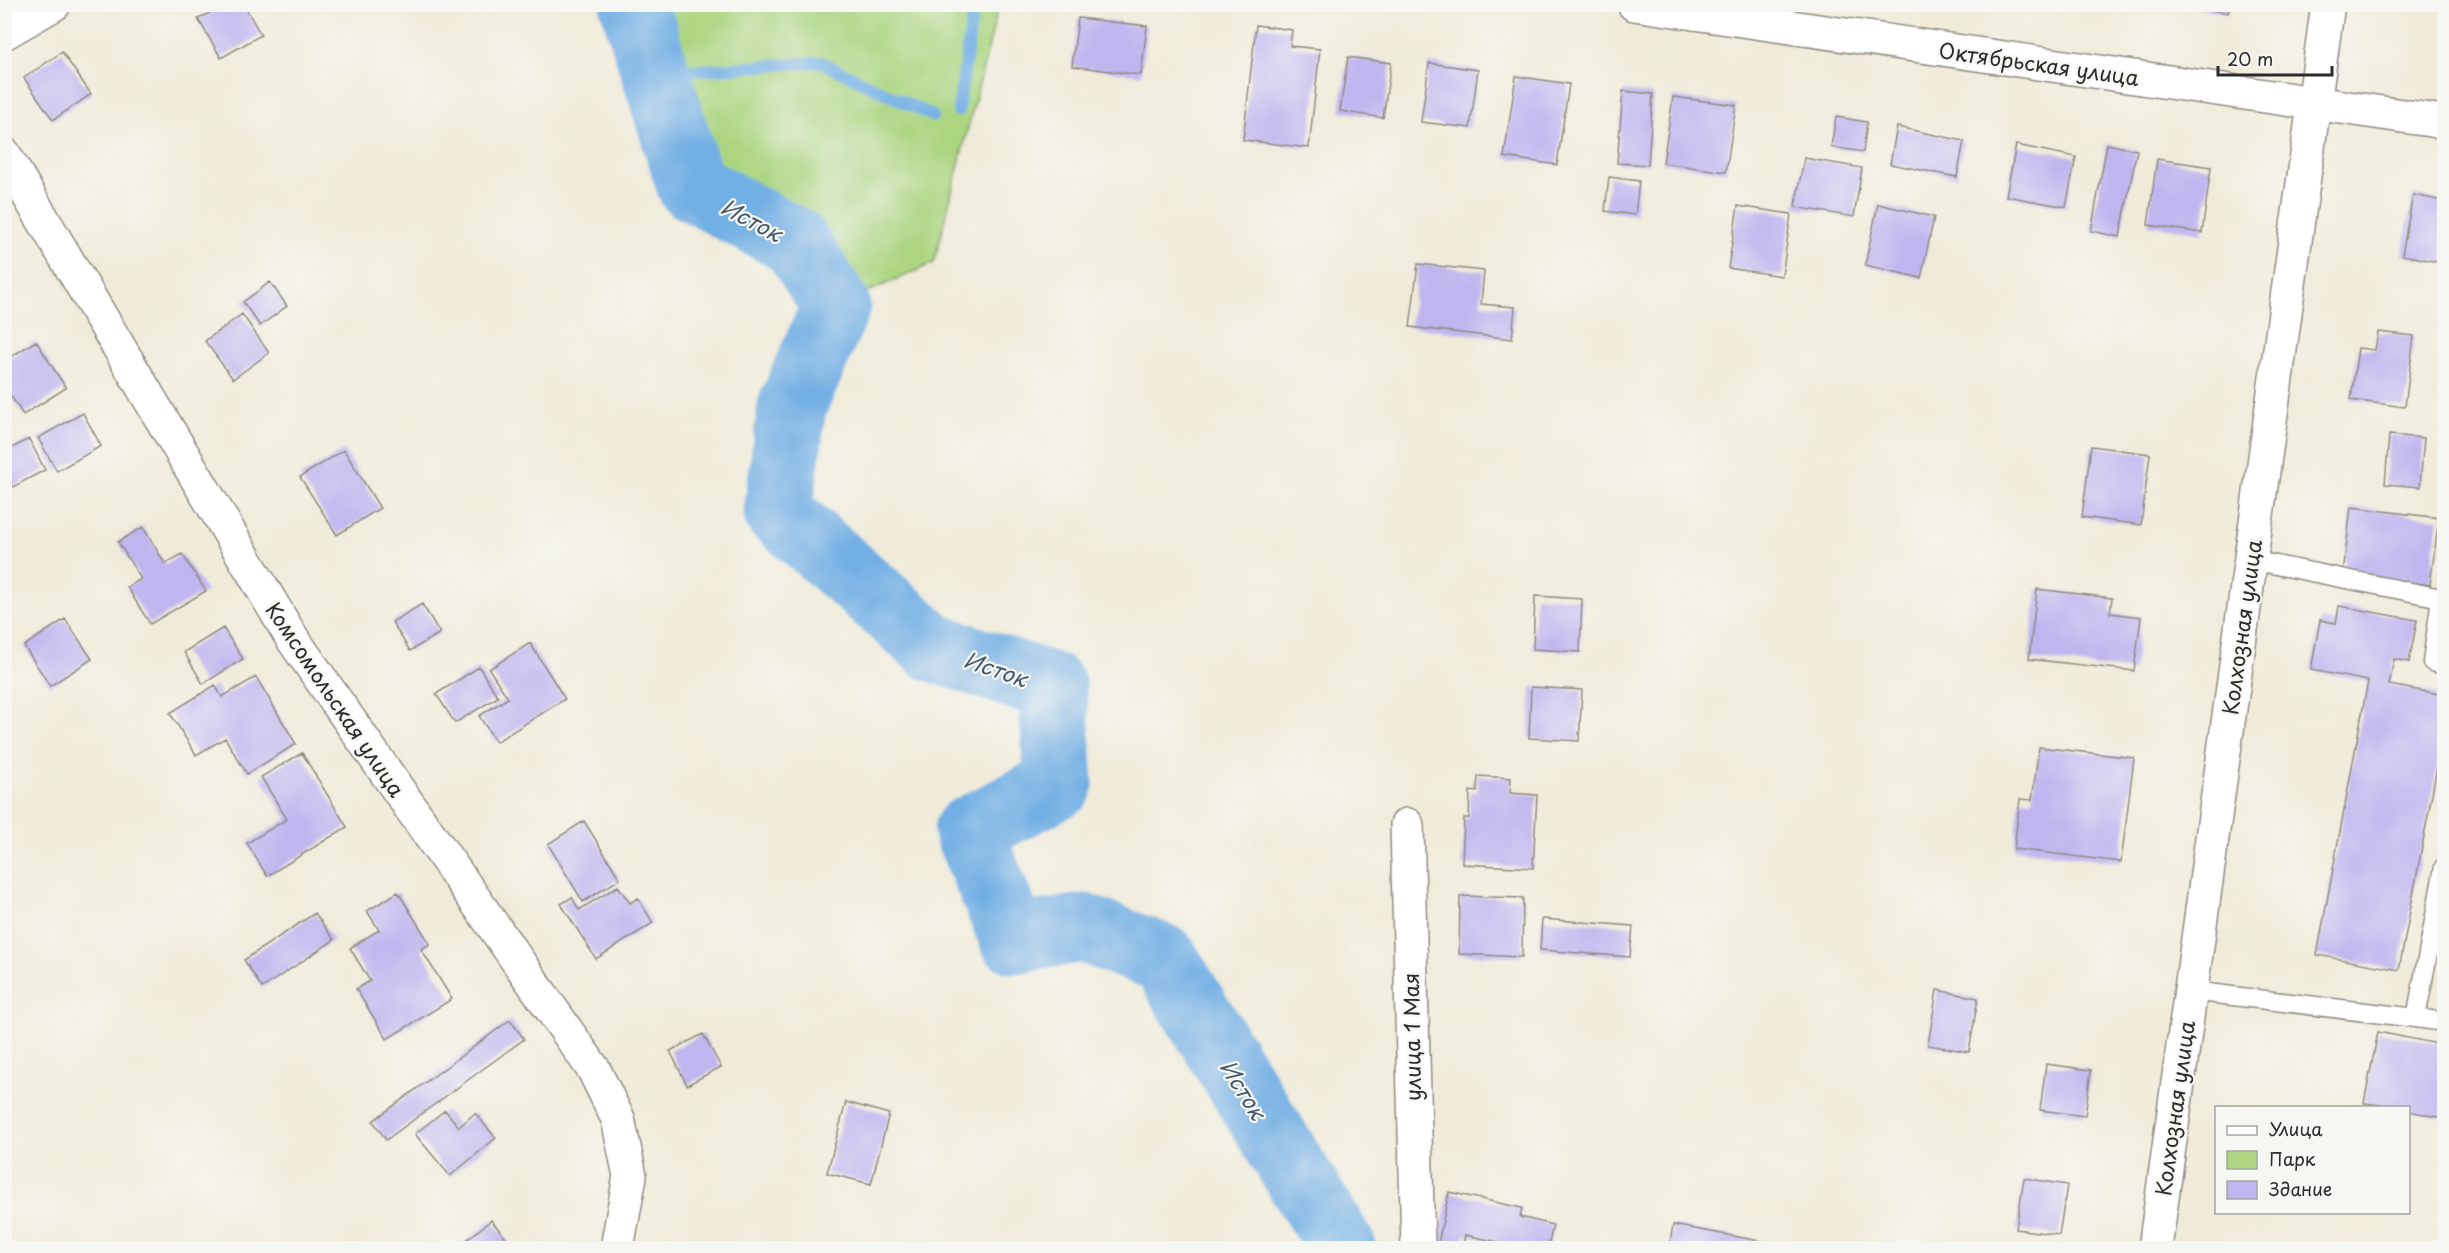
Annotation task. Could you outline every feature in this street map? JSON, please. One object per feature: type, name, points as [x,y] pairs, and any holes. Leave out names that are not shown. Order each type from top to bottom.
[{"type":"street","points":[[4,33],[54,4]]},
{"type":"street","name":"Октябрьская улица","points":[[1634,4],[1690,9],[2445,122]]},
{"type":"street","name":"Колхозная улица","points":[[2155,1248],[2328,4]]},
{"type":"street","name":"Комсомольская улица","points":[[4,154],[292,638],[594,1070],[618,1119],[630,1176],[617,1248]]},
{"type":"street","name":"улица 1 Мая","points":[[1407,825],[1418,1248]]},
{"type":"lane","points":[[2251,560],[2441,598],[2432,662],[2445,665]]},
{"type":"lane","points":[[2416,1018],[2445,867]]},
{"type":"lane","points":[[2191,991],[2445,1022]]},
{"type":"green space","points":[[634,5],[999,5],[934,263],[836,306],[795,242],[691,186]]},
{"type":"building","points":[[2178,4],[2230,4],[2228,13]]},
{"type":"building","points":[[224,5],[244,5],[261,35],[221,58],[198,19]]},
{"type":"building","points":[[1078,18],[1147,26],[1141,75],[1072,66]]},
{"type":"building","points":[[1256,25],[1292,30],[1290,46],[1320,49],[1309,148],[1243,140]]},
{"type":"building","points":[[62,52],[91,94],[53,120],[24,78]]},
{"type":"building","points":[[1348,57],[1391,63],[1383,118],[1340,111]]},
{"type":"building","points":[[1429,63],[1478,70],[1470,128],[1421,122]]},
{"type":"building","points":[[1516,76],[1569,84],[1557,165],[1504,157]]},
{"type":"building","points":[[1623,91],[1653,94],[1648,165],[1617,163]]},
{"type":"building","points":[[1673,97],[1736,105],[1726,172],[1663,163]]},
{"type":"building","points":[[1836,117],[1867,122],[1863,152],[1831,147]]},
{"type":"building","points":[[1897,127],[1964,141],[1957,177],[1890,164]]},
{"type":"building","points":[[2107,144],[2137,150],[2120,237],[2091,231]]},
{"type":"building","points":[[2016,145],[2076,157],[2066,207],[2006,196]]},
{"type":"building","points":[[1804,158],[1862,168],[1854,217],[1795,207]]},
{"type":"building","points":[[2157,159],[2211,167],[2202,233],[2148,225]]},
{"type":"building","points":[[1609,177],[1639,181],[1635,215],[1605,211]]},
{"type":"building","points":[[2413,195],[2444,201],[2444,263],[2402,255]]},
{"type":"building","points":[[1878,204],[1934,217],[1921,278],[1865,265]]},
{"type":"building","points":[[1738,206],[1791,214],[1782,276],[1728,268]]},
{"type":"building","points":[[1418,264],[1484,271],[1481,304],[1515,307],[1512,339],[1410,327]]},
{"type":"building","points":[[270,282],[287,306],[260,326],[243,302]]},
{"type":"building","points":[[242,314],[269,353],[233,379],[205,341]]},
{"type":"building","points":[[2378,332],[2414,336],[2405,407],[2351,400],[2358,348],[2375,350]]},
{"type":"building","points":[[36,341],[66,388],[23,415],[4,385],[4,361]]},
{"type":"building","points":[[83,413],[101,446],[57,471],[38,438]]},
{"type":"building","points":[[2389,435],[2424,438],[2420,487],[2385,484]]},
{"type":"building","points":[[29,439],[45,470],[9,489],[4,480],[4,452]]},
{"type":"building","points":[[2091,446],[2150,454],[2141,525],[2082,517]]},
{"type":"building","points":[[344,450],[380,508],[337,535],[300,477]]},
{"type":"building","points":[[2351,507],[2439,518],[2430,585],[2343,574]]},
{"type":"building","points":[[143,527],[165,564],[182,554],[206,591],[150,624],[127,587],[141,579],[118,542]]},
{"type":"building","points":[[2037,589],[2112,598],[2110,613],[2141,617],[2134,671],[2029,659]]},
{"type":"building","points":[[1535,596],[1582,599],[1580,652],[1533,649]]},
{"type":"building","points":[[422,604],[440,633],[410,651],[392,622]]},
{"type":"building","points":[[2339,606],[2417,620],[2409,662],[2394,659],[2389,685],[2444,695],[2444,730],[2399,970],[2317,955],[2368,681],[2311,670],[2320,620],[2336,623]]},
{"type":"building","points":[[65,619],[92,659],[50,686],[24,646]]},
{"type":"building","points":[[223,628],[243,659],[203,684],[184,652]]},
{"type":"building","points":[[530,643],[565,699],[496,742],[479,716],[508,698],[489,669]]},
{"type":"building","points":[[479,667],[498,697],[455,723],[436,694]]},
{"type":"building","points":[[256,677],[296,744],[247,774],[225,738],[196,755],[170,713],[215,685],[222,697]]},
{"type":"building","points":[[1531,687],[1582,690],[1579,741],[1529,738]]},
{"type":"building","points":[[2039,747],[2134,758],[2121,862],[2014,849],[2020,799],[2032,800]]},
{"type":"building","points":[[302,753],[347,827],[267,876],[247,843],[287,819],[261,777]]},
{"type":"building","points":[[1478,776],[1511,778],[1510,793],[1537,795],[1533,868],[1462,864],[1464,818],[1469,818],[1470,791],[1477,792]]},
{"type":"building","points":[[584,821],[620,879],[583,902],[548,844]]},
{"type":"building","points":[[618,886],[630,903],[638,898],[653,923],[596,959],[561,904],[572,897],[579,910]]},
{"type":"building","points":[[398,892],[430,944],[421,949],[452,999],[387,1039],[356,989],[370,981],[350,948],[379,930],[367,911]]},
{"type":"building","points":[[1460,896],[1523,898],[1522,957],[1459,954]]},
{"type":"building","points":[[315,913],[334,940],[262,988],[244,960]]},
{"type":"building","points":[[1542,919],[1633,926],[1630,957],[1540,950]]},
{"type":"building","points":[[1937,990],[1978,998],[1969,1052],[1928,1045]]},
{"type":"building","points":[[510,1020],[524,1039],[386,1140],[373,1121]]},
{"type":"building","points":[[2378,1032],[2444,1045],[2444,1118],[2410,1111],[2410,1106],[2364,1103]]},
{"type":"building","points":[[703,1034],[721,1067],[687,1085],[670,1051]]},
{"type":"building","points":[[2046,1064],[2091,1070],[2085,1116],[2040,1110]]},
{"type":"building","points":[[846,1102],[889,1114],[871,1184],[827,1173]]},
{"type":"building","points":[[445,1110],[459,1127],[475,1113],[496,1138],[450,1176],[415,1134]]},
{"type":"building","points":[[2024,1178],[2067,1185],[2059,1235],[2016,1229]]},
{"type":"building","points":[[1449,1192],[1522,1208],[1520,1217],[1553,1225],[1548,1248],[1498,1248],[1499,1242],[1465,1235],[1462,1248],[1437,1248]]},
{"type":"building","points":[[491,1220],[514,1248],[457,1248]]},
{"type":"building","points":[[1673,1225],[1777,1244],[1776,1248],[1669,1248]]},
{"type":"waterway","name":"Исток","points":[[634,4],[691,186],[795,242],[836,306],[792,407],[778,512],[933,647],[1052,687],[1059,784],[968,831],[1014,939],[1084,928],[1164,959],[1342,1248]]},
{"type":"waterway","points":[[958,111],[974,4]]},
{"type":"waterway","points":[[656,73],[821,62],[933,116]]}]
